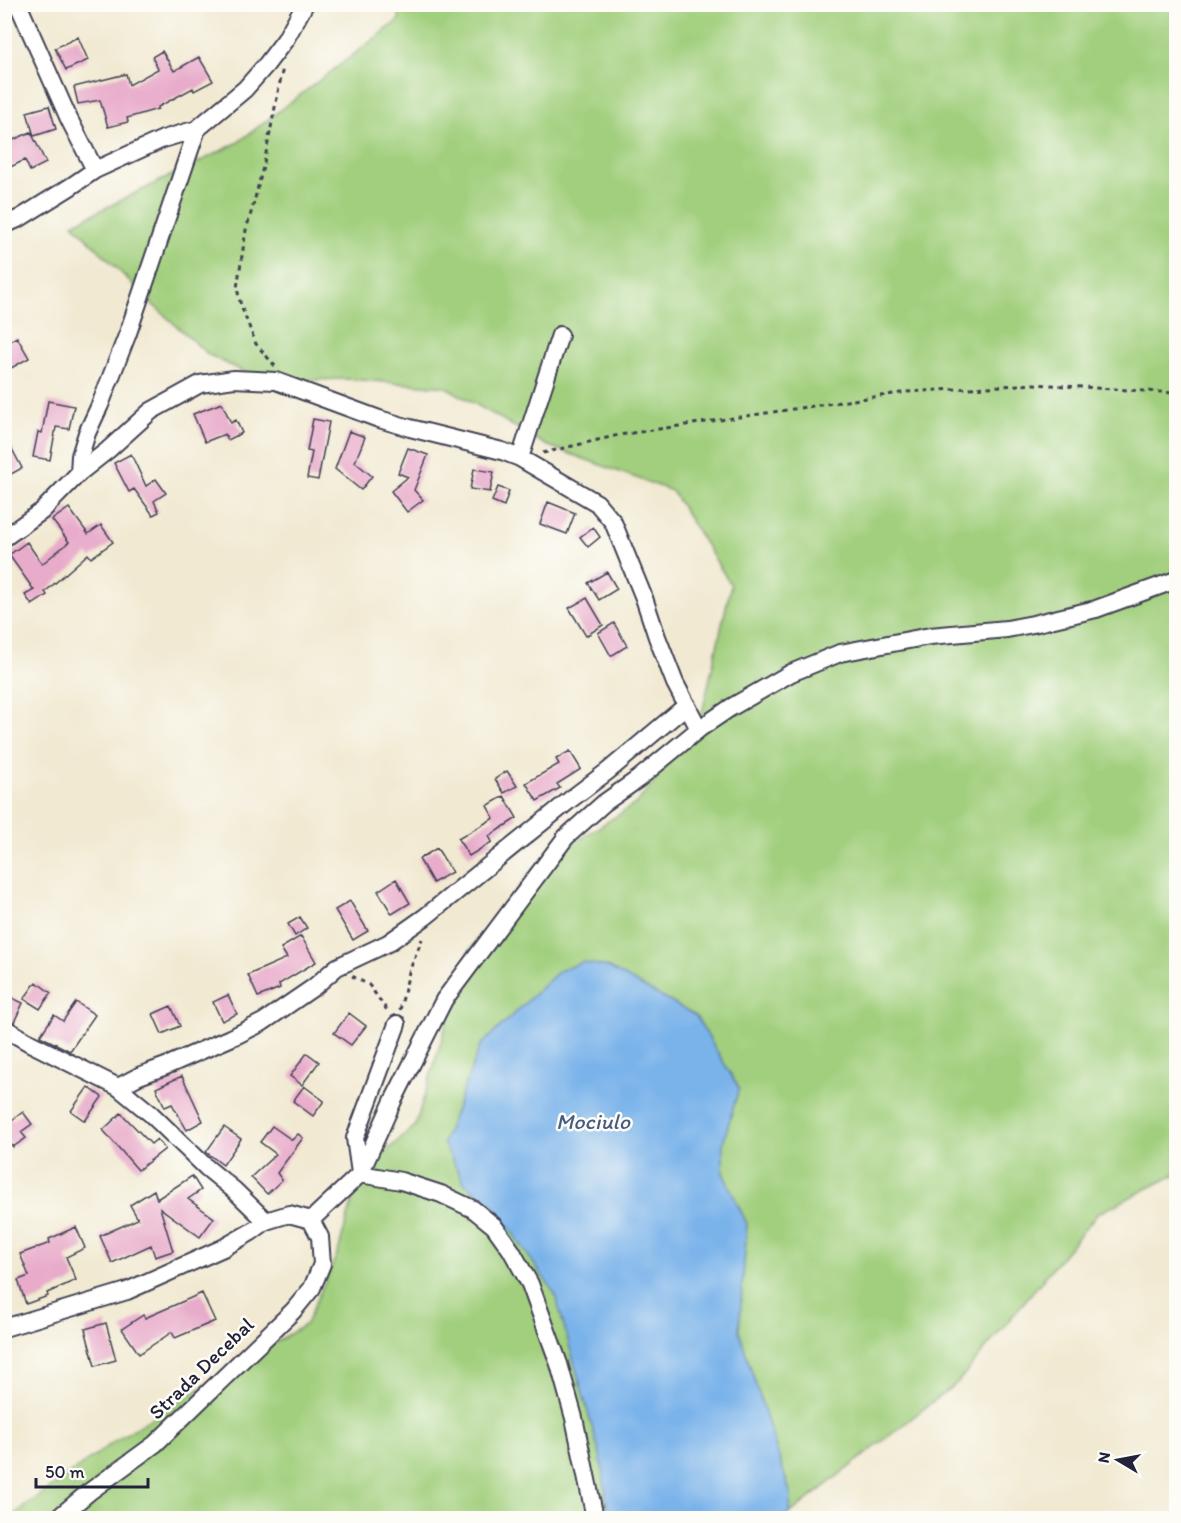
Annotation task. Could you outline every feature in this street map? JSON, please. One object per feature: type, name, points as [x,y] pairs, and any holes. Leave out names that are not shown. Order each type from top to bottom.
[{"type":"street","points":[[18,4],[69,119],[95,170]]},
{"type":"street","points":[[4,225],[70,188],[95,170],[163,139],[197,129],[244,89],[285,40],[305,4]]},
{"type":"street","points":[[79,473],[80,456],[87,433],[128,333],[197,129]]},
{"type":"street","points":[[520,458],[560,335]]},
{"type":"street","points":[[4,538],[42,511],[79,473],[151,411],[200,384],[234,379],[276,381],[378,419],[502,451],[520,458],[597,503],[613,522],[675,682],[699,729]]},
{"type":"street","points":[[4,1328],[127,1291],[223,1248],[266,1221],[289,1214],[311,1220],[360,1174],[393,1101],[444,1000],[567,837],[604,803],[638,779],[699,729],[730,708],[790,673],[840,654],[930,636],[1007,629],[1033,624],[1096,609],[1176,580]]},
{"type":"street","points":[[118,1087],[263,1022],[314,987],[337,967],[388,943],[425,917],[687,705]]},
{"type":"street","points":[[360,1174],[355,1138],[397,1024]]},
{"type":"street","points":[[4,1028],[118,1087],[151,1114],[266,1221]]},
{"type":"street","points":[[360,1174],[401,1180],[441,1194],[473,1209],[494,1226],[512,1250],[530,1284],[559,1364],[574,1418],[595,1518]]},
{"type":"street","name":"Strada Decebal","points":[[58,1518],[89,1492],[155,1444],[292,1311],[312,1288],[322,1264],[320,1237],[311,1220]]},
{"type":"path","points":[[277,368],[256,344],[241,306],[237,288],[246,230],[282,75],[285,40]]},
{"type":"path","points":[[520,458],[619,435],[907,392],[1034,384],[1176,393]]},
{"type":"path","points":[[397,1024],[409,972],[423,937],[425,917]]},
{"type":"path","points":[[337,967],[369,985],[397,1024]]},
{"type":"green space","points":[[399,5],[1176,5],[1176,1174],[1097,1214],[958,1382],[784,1518],[10,1518],[122,1436],[306,1324],[338,1252],[360,1174],[415,1126],[469,951],[533,869],[637,803],[700,722],[731,585],[672,491],[546,445],[446,387],[348,379],[263,381],[209,355],[151,303],[73,224],[237,143],[399,20]]},
{"type":"water","name":"Mociulo","points":[[582,962],[608,967],[696,1016],[739,1088],[723,1143],[723,1173],[747,1224],[739,1331],[791,1495],[790,1513],[783,1518],[609,1518],[601,1459],[555,1294],[493,1205],[465,1184],[443,1143],[480,1046],[559,971]]},
{"type":"building","points":[[78,37],[88,60],[66,70],[55,48]]},
{"type":"building","points":[[162,51],[174,71],[199,57],[213,81],[194,91],[193,88],[158,109],[127,118],[128,122],[108,127],[100,100],[78,104],[74,87],[126,74],[129,85],[158,69],[152,57]]},
{"type":"building","points":[[49,106],[56,129],[34,136],[27,112]]},
{"type":"building","points":[[31,132],[46,163],[30,171],[25,160],[4,170],[4,144]]},
{"type":"building","points":[[17,337],[29,358],[4,372],[4,344]]},
{"type":"building","points":[[48,401],[74,406],[69,429],[56,427],[50,460],[33,457],[38,432],[42,433]]},
{"type":"building","points":[[222,403],[231,423],[236,420],[242,433],[228,440],[225,434],[205,442],[193,414]]},
{"type":"building","points":[[313,419],[329,422],[318,480],[307,478],[312,452],[307,451]]},
{"type":"building","points":[[349,431],[365,437],[355,462],[372,476],[361,490],[335,469]]},
{"type":"building","points":[[4,434],[22,468],[4,478]]},
{"type":"building","points":[[408,448],[428,455],[414,490],[423,500],[407,512],[391,491],[408,477],[398,473]]},
{"type":"building","points":[[131,454],[146,486],[156,479],[166,493],[154,501],[159,512],[153,515],[134,489],[129,492],[114,463]]},
{"type":"building","points":[[474,469],[494,472],[490,492],[470,489]]},
{"type":"building","points":[[498,487],[509,491],[504,506],[492,501]]},
{"type":"building","points":[[548,502],[575,513],[567,534],[540,524]]},
{"type":"building","points":[[69,508],[88,534],[101,525],[113,542],[91,558],[88,554],[45,592],[47,595],[32,605],[25,595],[34,590],[9,555],[27,542],[42,564],[69,542],[52,520]]},
{"type":"building","points":[[593,527],[600,537],[588,547],[580,537]]},
{"type":"building","points":[[607,572],[617,589],[599,600],[588,583]]},
{"type":"building","points":[[587,598],[603,625],[586,636],[569,608]]},
{"type":"building","points":[[614,623],[627,646],[611,656],[598,633]]},
{"type":"building","points":[[570,751],[581,769],[557,784],[560,788],[537,801],[526,783],[559,764],[556,759]]},
{"type":"building","points":[[507,771],[517,786],[504,793],[495,779]]},
{"type":"building","points":[[504,796],[517,818],[489,836],[492,842],[469,856],[458,839],[494,818],[487,806]]},
{"type":"building","points":[[437,848],[452,872],[433,883],[419,859]]},
{"type":"building","points":[[396,879],[410,903],[392,914],[378,891]]},
{"type":"building","points":[[350,901],[368,931],[353,940],[335,910]]},
{"type":"building","points":[[300,917],[307,928],[295,936],[288,924]]},
{"type":"building","points":[[301,936],[316,962],[279,984],[280,988],[258,997],[248,975],[287,958],[281,948]]},
{"type":"building","points":[[36,982],[51,993],[40,1009],[24,999]]},
{"type":"building","points":[[4,994],[23,1003],[14,1022],[4,1018]]},
{"type":"building","points":[[228,995],[237,1014],[222,1021],[213,1002]]},
{"type":"building","points":[[76,1002],[95,1015],[70,1051],[40,1036],[54,1015],[63,1021]]},
{"type":"building","points":[[171,1006],[180,1026],[162,1034],[153,1014]]},
{"type":"building","points":[[349,1013],[366,1026],[351,1045],[334,1033]]},
{"type":"building","points":[[307,1053],[319,1062],[302,1085],[290,1076]]},
{"type":"building","points":[[182,1076],[203,1121],[187,1130],[172,1104],[165,1107],[156,1088]]},
{"type":"building","points":[[304,1086],[324,1101],[313,1116],[293,1101]]},
{"type":"building","points":[[88,1087],[102,1097],[85,1121],[71,1111]]},
{"type":"building","points":[[4,1110],[12,1120],[23,1112],[32,1124],[21,1132],[26,1138],[13,1147],[4,1135]]},
{"type":"building","points":[[121,1113],[151,1144],[157,1139],[165,1149],[138,1170],[103,1130]]},
{"type":"building","points":[[272,1126],[292,1140],[298,1134],[303,1138],[277,1173],[282,1180],[267,1194],[251,1177],[276,1154],[260,1142]]},
{"type":"building","points":[[224,1127],[241,1139],[223,1165],[206,1152]]},
{"type":"building","points":[[192,1176],[201,1190],[188,1199],[214,1218],[200,1237],[160,1208],[173,1251],[155,1257],[151,1245],[112,1263],[100,1236],[138,1219],[130,1205],[154,1190],[157,1199]]},
{"type":"building","points":[[76,1227],[85,1248],[66,1257],[76,1280],[47,1293],[48,1296],[26,1304],[18,1280],[29,1276],[20,1254],[50,1243],[49,1239]]},
{"type":"building","points":[[202,1293],[215,1321],[175,1338],[172,1332],[139,1354],[122,1329],[143,1315],[145,1318]]},
{"type":"building","points":[[106,1323],[116,1360],[95,1366],[85,1329]]}]
